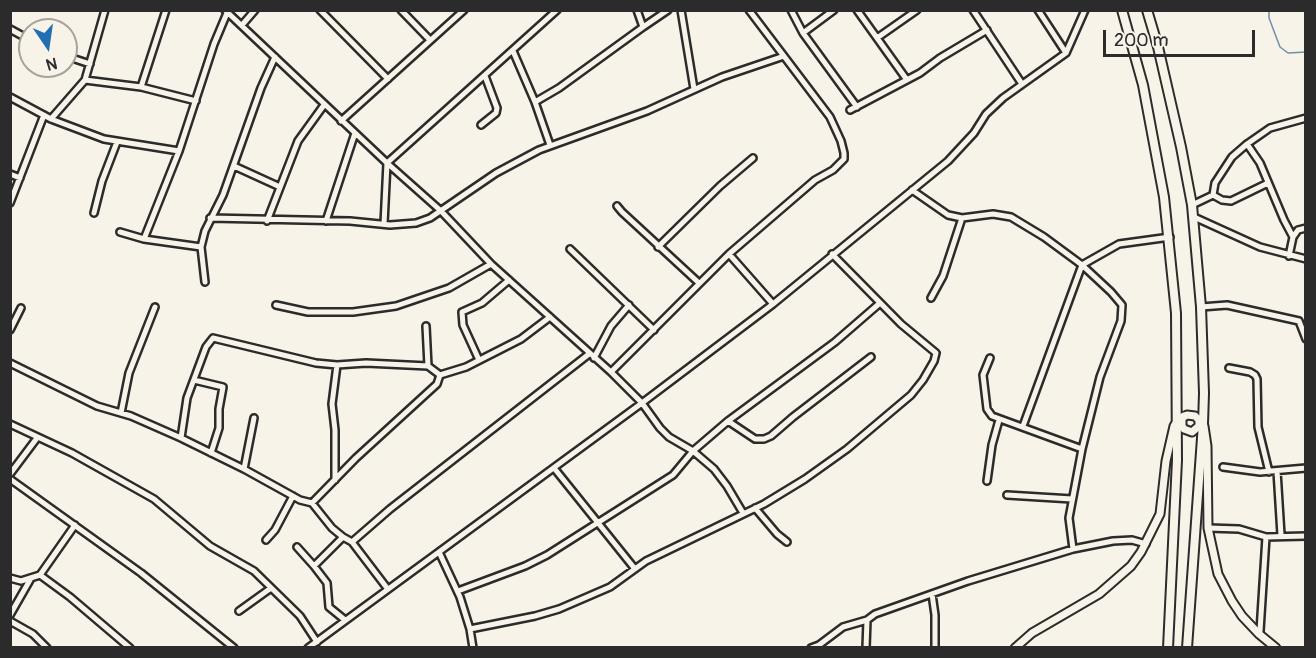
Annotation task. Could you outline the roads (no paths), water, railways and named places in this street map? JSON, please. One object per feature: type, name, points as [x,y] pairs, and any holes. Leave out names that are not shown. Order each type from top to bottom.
[{"type":"highway","points":[[1122,10],[1143,85],[1164,197],[1170,237],[1178,341],[1183,423],[1177,434],[1168,648]]},
{"type":"highway","points":[[1147,10],[1168,92],[1192,205],[1201,307],[1204,393],[1199,427],[1187,648]]},
{"type":"main road","points":[[1170,441],[1192,414],[1207,446],[1208,528],[1218,574],[1232,601],[1259,634],[1276,648]]},
{"type":"main road","points":[[1015,648],[1032,633],[1106,589],[1131,566],[1146,544],[1160,514],[1174,426],[1183,423],[1199,427]]},
{"type":"street","points":[[51,119],[85,80],[105,10]]},
{"type":"street","points":[[141,87],[166,10]]},
{"type":"street","points":[[242,25],[255,10]]},
{"type":"street","points":[[320,10],[387,79]]},
{"type":"street","points":[[401,10],[430,40]]},
{"type":"street","points":[[342,121],[464,10]]},
{"type":"street","points":[[384,224],[387,163],[432,120],[485,76],[557,10]]},
{"type":"street","points":[[637,10],[643,27]]},
{"type":"street","points":[[535,102],[596,62],[668,10]]},
{"type":"street","points":[[681,10],[694,89]]},
{"type":"street","points":[[610,372],[729,254],[807,187],[833,170],[844,159],[841,141],[830,117],[749,10]]},
{"type":"street","points":[[791,10],[803,33],[857,107]]},
{"type":"street","points":[[803,33],[834,10]]},
{"type":"street","points":[[857,10],[907,80]]},
{"type":"street","points":[[877,38],[917,10]]},
{"type":"street","points":[[973,10],[1022,84]]},
{"type":"street","points":[[1038,10],[1066,53]]},
{"type":"street","points":[[308,648],[773,304],[948,161],[974,133],[986,114],[1003,98],[1066,53],[1085,10]]},
{"type":"street","points":[[144,239],[196,101],[226,11],[324,105],[441,211],[491,264],[610,372],[642,403],[669,437],[693,451],[714,469],[743,513]]},
{"type":"street","points":[[325,16],[331,11]]},
{"type":"street","points":[[850,110],[907,80],[987,30]]},
{"type":"street","points":[[513,51],[550,145]]},
{"type":"street","points":[[210,218],[416,223],[441,211],[496,173],[550,145],[647,111],[694,89],[784,56]]},
{"type":"street","points":[[205,282],[201,247],[210,218],[223,195],[274,57]]},
{"type":"street","points":[[78,60],[90,64]]},
{"type":"street","points":[[481,124],[496,113],[497,108],[485,76]]},
{"type":"street","points":[[85,80],[141,87],[196,101]]},
{"type":"street","points":[[10,97],[51,119],[104,139],[178,151]]},
{"type":"street","points":[[267,221],[298,141],[324,105]]},
{"type":"street","points":[[10,203],[44,115]]},
{"type":"street","points":[[1213,195],[1215,183],[1232,157],[1270,128],[1305,118]]},
{"type":"street","points":[[326,221],[355,133]]},
{"type":"street","points":[[94,213],[102,181],[117,142]]},
{"type":"street","points":[[1248,144],[1260,163],[1293,237]]},
{"type":"street","points":[[658,247],[720,186],[753,158]]},
{"type":"street","points":[[234,166],[280,187]]},
{"type":"street","points":[[10,174],[20,178]]},
{"type":"street","points":[[1213,195],[1222,200],[1231,201],[1268,183]]},
{"type":"street","points":[[912,190],[948,215],[962,218],[993,214],[1011,217],[1044,237],[1082,265],[1111,292],[1123,309],[1121,321],[1100,377],[1082,449],[1069,518],[1073,549]]},
{"type":"street","points":[[1192,205],[1213,195]]},
{"type":"street","points":[[616,206],[699,283]]},
{"type":"street","points":[[1194,217],[1238,239],[1305,259]]},
{"type":"street","points":[[931,298],[943,276],[962,218]]},
{"type":"street","points":[[1289,256],[1293,237],[1305,228]]},
{"type":"street","points":[[120,232],[144,239],[201,247]]},
{"type":"street","points":[[1023,426],[1082,265],[1119,244],[1170,237]]},
{"type":"street","points":[[570,249],[654,330]]},
{"type":"street","points":[[729,254],[773,304]]},
{"type":"street","points":[[470,629],[535,616],[569,605],[610,587],[646,561],[755,508],[805,479],[847,449],[911,395],[923,380],[934,361],[936,352],[880,303],[832,254]]},
{"type":"street","points":[[276,305],[308,312],[353,312],[396,306],[449,288],[491,264]]},
{"type":"street","points":[[479,360],[463,325],[462,312],[485,300],[509,280]]},
{"type":"street","points":[[458,591],[525,566],[673,475],[693,451],[728,421],[835,342],[880,303]]},
{"type":"street","points":[[1201,307],[1227,305],[1299,321],[1303,324],[1305,339]]},
{"type":"street","points":[[121,413],[129,373],[156,306]]},
{"type":"street","points":[[352,542],[390,510],[592,356],[611,326],[629,306]]},
{"type":"street","points":[[10,330],[21,308]]},
{"type":"street","points":[[440,375],[466,367],[527,336],[550,317]]},
{"type":"street","points":[[426,326],[428,366]]},
{"type":"street","points":[[181,438],[187,398],[209,341],[215,338],[316,363],[428,366],[440,375]]},
{"type":"street","points":[[728,421],[755,439],[771,436],[871,357]]},
{"type":"street","points":[[990,358],[983,375],[987,409],[992,416],[1082,449]]},
{"type":"street","points":[[10,363],[97,406],[121,413],[181,438],[293,496],[312,503],[343,537],[352,542],[387,588]]},
{"type":"street","points":[[335,481],[335,430],[332,401],[337,365]]},
{"type":"street","points":[[1229,368],[1250,372],[1257,379],[1258,427],[1269,472]]},
{"type":"street","points":[[312,503],[356,458],[437,384],[440,375]]},
{"type":"street","points":[[194,380],[223,387],[219,409],[219,428],[211,453]]},
{"type":"street","points":[[244,469],[254,418]]},
{"type":"street","points":[[987,481],[992,445],[999,420]]},
{"type":"street","points":[[10,424],[72,453],[154,499],[205,541],[254,571],[300,616],[317,642]]},
{"type":"street","points":[[10,474],[37,438]]},
{"type":"street","points":[[1223,467],[1269,472],[1305,468]]},
{"type":"street","points":[[554,468],[635,568]]},
{"type":"street","points":[[1277,471],[1281,535]]},
{"type":"street","points":[[10,479],[141,573],[234,648]]},
{"type":"street","points":[[1007,495],[1072,499]]},
{"type":"street","points":[[266,540],[275,530],[293,496]]},
{"type":"street","points":[[755,508],[787,542]]},
{"type":"street","points":[[10,578],[21,581],[40,575],[75,525]]},
{"type":"street","points":[[1208,528],[1239,529],[1266,537],[1305,536]]},
{"type":"street","points":[[314,566],[343,537]]},
{"type":"street","points":[[1260,631],[1266,537]]},
{"type":"street","points":[[811,648],[819,645],[843,627],[968,581],[1073,549],[1113,541],[1132,540],[1146,544]]},
{"type":"street","points":[[297,548],[327,583],[329,607],[345,620]]},
{"type":"street","points":[[439,552],[458,591],[470,629],[473,648]]},
{"type":"street","points":[[40,575],[70,597],[130,648]]},
{"type":"street","points":[[10,615],[30,580]]},
{"type":"street","points":[[239,611],[271,588]]},
{"type":"street","points":[[932,594],[935,615],[934,648]]},
{"type":"street","points":[[866,648],[867,620]]},
{"type":"street","points":[[10,621],[33,634],[47,648]]},
{"type":"waterway","points":[[1269,10],[1269,18],[1280,47],[1288,53],[1306,52]]}]
